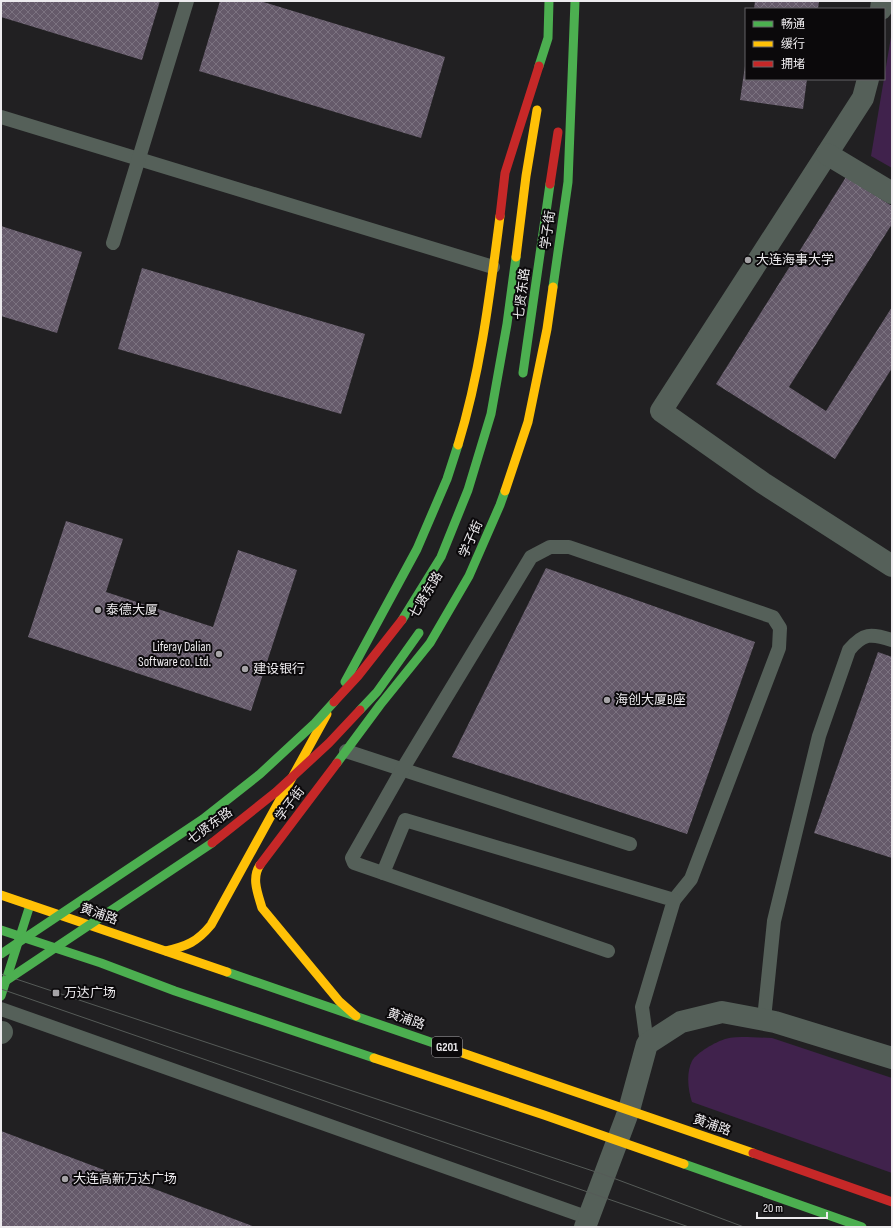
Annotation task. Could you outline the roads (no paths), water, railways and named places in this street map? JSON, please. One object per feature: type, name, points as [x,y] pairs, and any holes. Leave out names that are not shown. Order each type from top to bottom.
[{"type":"main road","name":"学子街","points":[[166,951],[186,947],[201,938],[211,925],[417,550],[447,479],[468,412],[486,321],[505,173],[548,38],[549,1]]},
{"type":"main road","name":"学子街","points":[[356,1016],[339,1001],[262,908],[256,889],[256,871],[380,705],[430,643],[469,576],[500,505],[528,422],[547,329],[568,182],[575,1]]},
{"type":"main road","name":"七贤东路","points":[[1,954],[202,818],[260,774],[315,723],[352,682],[402,620],[441,558],[468,490],[491,414],[507,324],[526,176],[548,38]]},
{"type":"main road","name":"七贤东路","points":[[521,383],[532,324],[550,179],[574,42]]},
{"type":"main road","name":"七贤东路","points":[[1,984],[216,840],[276,792],[329,743],[377,692],[421,630]]},
{"type":"main road","name":"黄浦路","points":[[1,896],[630,1110],[892,1202]]},
{"type":"main road","points":[[18,913],[30,905]]},
{"type":"main road","points":[[1,996],[30,905]]},
{"type":"main road","name":"G201","points":[[1,930],[102,963],[182,993],[618,1141],[862,1227]]},
{"type":"street","points":[[868,80],[863,98],[661,411],[763,483],[892,566]]},
{"type":"street","points":[[828,154],[892,193]]},
{"type":"street","points":[[587,1222],[630,1110],[646,1044],[681,1022],[722,1012],[764,1019],[892,1058]]},
{"type":"lane","points":[[113,243],[186,1]]},
{"type":"lane","points":[[1,117],[493,267]]},
{"type":"lane","points":[[608,951],[354,863],[352,858],[402,770],[530,557],[550,547],[569,547],[773,617],[780,628],[779,648],[692,879],[674,900],[642,1007],[646,1044]]},
{"type":"lane","points":[[764,1019],[774,921],[819,736],[849,650],[857,641],[868,635],[884,637],[892,640]]},
{"type":"lane","points":[[346,751],[630,844]]},
{"type":"lane","points":[[382,873],[406,820],[674,900]]},
{"type":"lane","points":[[1,1009],[587,1222]]},
{"type":"tram line","points":[[1,974],[605,1175],[744,1227]]},
{"type":"tram line","points":[[1,989],[689,1227]]},
{"type":"place","name":"大连海事大学","points":[[748,260]]},
{"type":"place","name":"泰德大厦","points":[[98,610]]},
{"type":"place","name":"Liferay Dalian Software co. Ltd.","points":[[219,654]]},
{"type":"place","name":"建设银行","points":[[245,669]]},
{"type":"place","name":"海创大厦B座","points":[[607,700]]},
{"type":"place","name":"万达广场","points":[[56,993]]},
{"type":"place","name":"大连高新万达广场","points":[[65,1179]]}]
